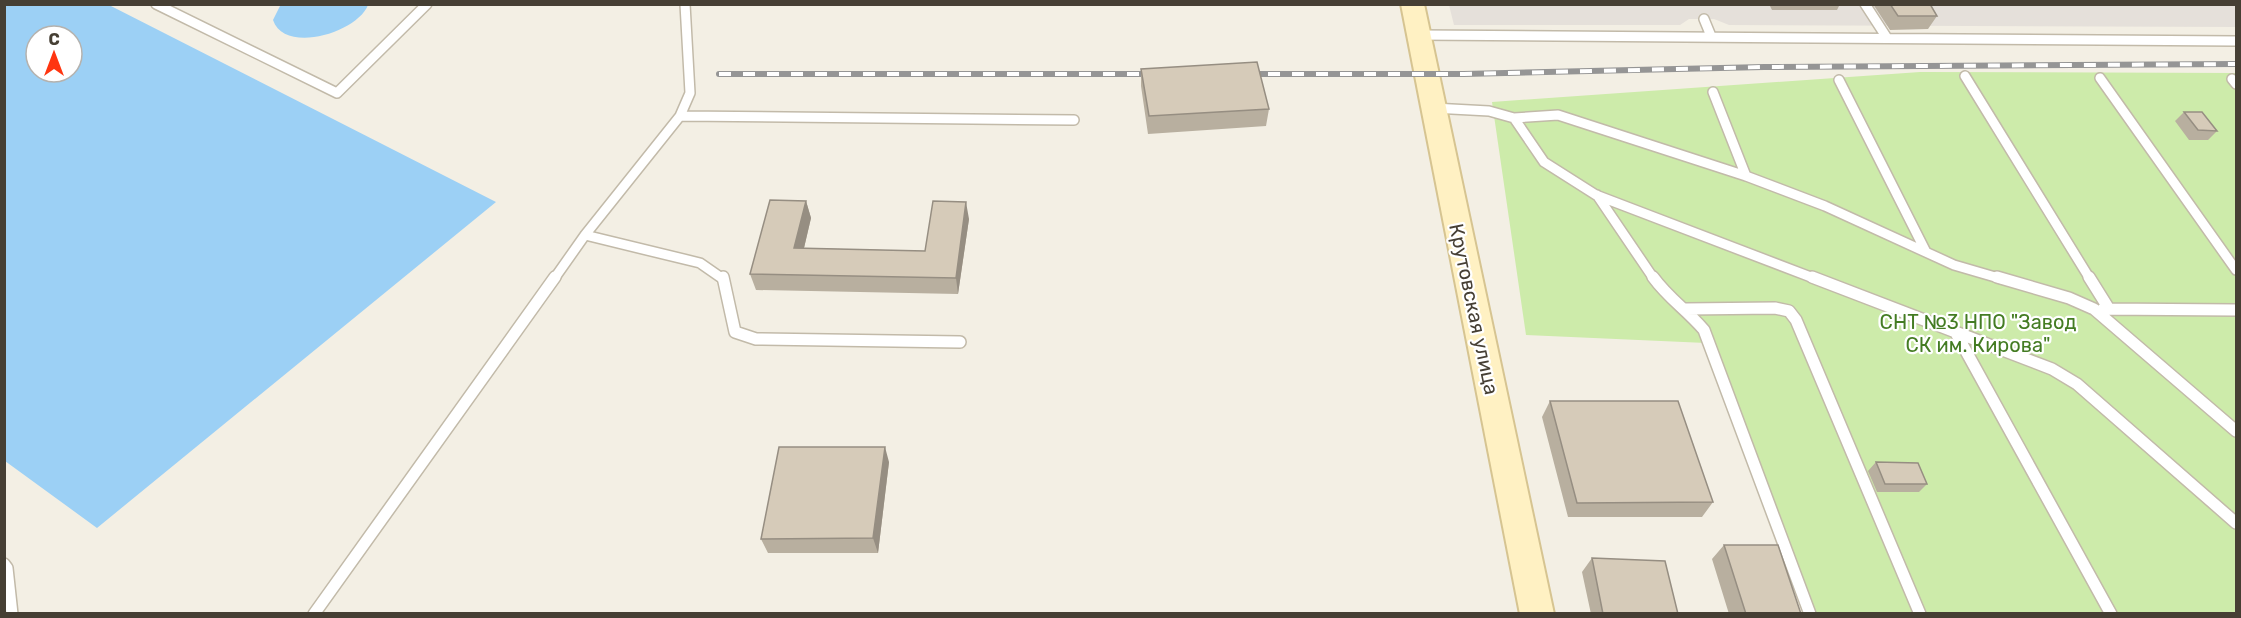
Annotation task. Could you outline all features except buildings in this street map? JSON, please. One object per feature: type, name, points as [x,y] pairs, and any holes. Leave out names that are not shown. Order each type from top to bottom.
[{"type":"street","name":"Крутовская улица","points":[[1412,4],[1537,614]]},
{"type":"lane","points":[[156,4],[338,93],[427,4]]},
{"type":"lane","points":[[314,614],[585,235],[680,116],[690,93],[684,4]]},
{"type":"lane","points":[[1865,4],[1887,38]]},
{"type":"lane","points":[[1704,19],[1711,36]]},
{"type":"lane","points":[[1418,34],[2236,41]]},
{"type":"lane","points":[[1965,76],[2109,309]]},
{"type":"lane","points":[[2100,78],[2236,270]]},
{"type":"lane","points":[[1839,80],[1926,252]]},
{"type":"lane","points":[[1713,92],[1746,176]]},
{"type":"lane","points":[[1433,108],[1489,111],[1514,118],[1558,115],[1746,176],[1825,206],[1954,265],[2070,298],[2094,309],[2236,431]]},
{"type":"lane","points":[[680,116],[1074,120]]},
{"type":"lane","points":[[1514,118],[1544,162],[1596,195],[2052,369],[2077,384],[2236,523]]},
{"type":"lane","points":[[1596,195],[1667,297],[1686,309],[1704,330],[1810,614]]},
{"type":"lane","points":[[585,235],[700,262],[723,277],[735,332],[756,339],[960,342]]},
{"type":"lane","points":[[1686,309],[1775,308],[1789,311],[1796,320],[1920,614]]},
{"type":"lane","points":[[2094,309],[2236,310]]},
{"type":"lane","points":[[1956,333],[2112,614]]},
{"type":"lane","points":[[4,564],[12,614]]},
{"type":"shaded area","points":[[2236,4],[2236,27],[1729,25],[1714,19],[1689,19],[1680,25],[1454,25],[1449,5]]},
{"type":"green space","name":"СНТ №3 НПО \"Завод СК им. Кирова\"","points":[[1920,72],[2236,73],[2236,613],[1804,613],[1706,343],[1526,335],[1492,102]]},
{"type":"water","points":[[5,4],[109,5],[496,202],[97,528],[5,461]]},
{"type":"water","points":[[281,4],[368,5],[362,15],[351,24],[321,36],[306,38],[280,31],[273,20]]},
{"type":"railway","points":[[1244,74],[1464,74],[1764,67],[2236,64]]},
{"type":"railway","points":[[719,74],[1157,74]]}]
